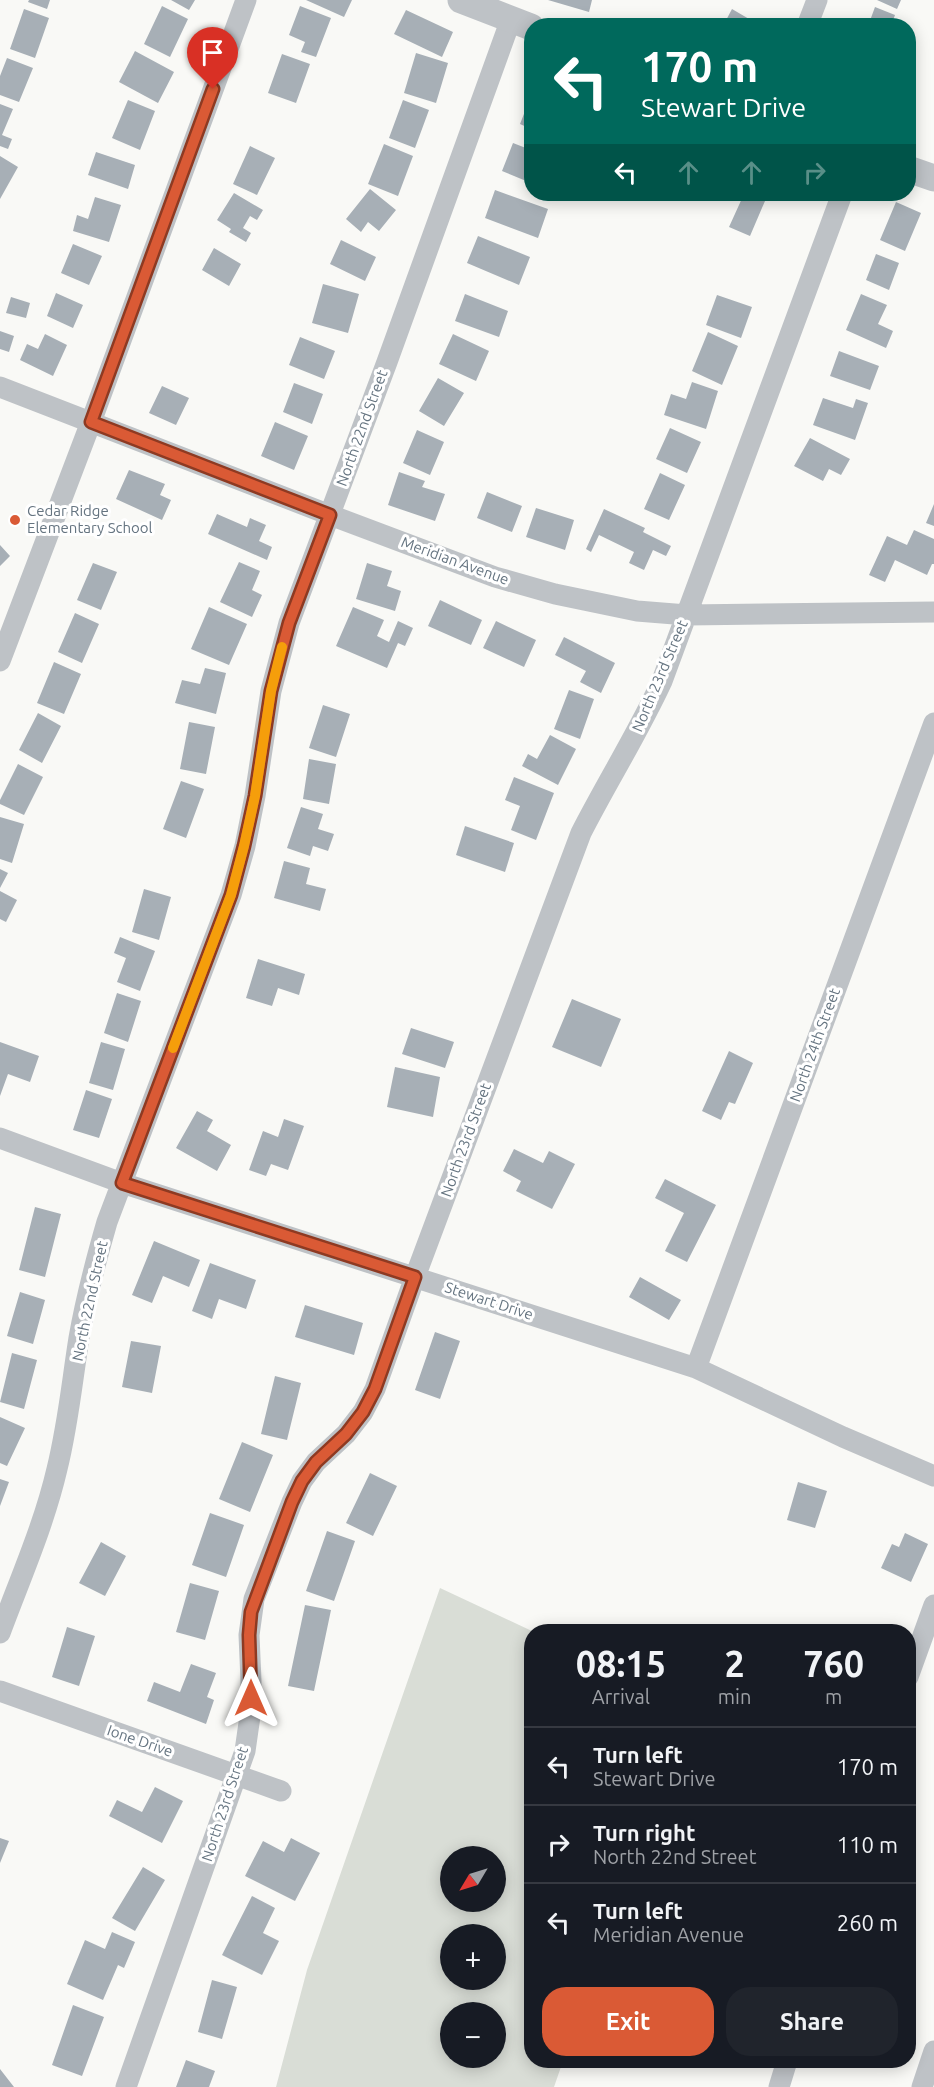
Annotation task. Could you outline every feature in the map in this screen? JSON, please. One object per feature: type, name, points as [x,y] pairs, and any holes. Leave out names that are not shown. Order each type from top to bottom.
[{"type":"street","points":[[0,661],[91,422],[246,0]]},
{"type":"street","points":[[810,18],[817,0]]},
{"type":"street","points":[[473,2],[521,23]]},
{"type":"street","name":"North 22nd Street","points":[[0,1633],[58,1468],[92,1276],[107,1222],[231,895],[255,796],[271,691],[289,623],[521,23]]},
{"type":"street","name":"North 23rd Street","points":[[126,2087],[245,1751],[250,1716],[249,1635],[254,1599],[302,1481],[316,1462],[346,1434],[363,1412],[375,1389],[581,833],[601,793],[643,722],[662,681],[839,201]]},
{"type":"street","name":"Meridian Avenue","points":[[0,387],[330,515],[495,576],[555,594],[637,611],[687,615],[934,612]]},
{"type":"street","name":"North 24th Street","points":[[696,1368],[934,723]]},
{"type":"street","name":"Stewart Drive","points":[[0,1138],[122,1183],[696,1368],[843,1437],[934,1476]]},
{"type":"street","points":[[916,1655],[934,1605]]},
{"type":"street","name":"Ione Drive","points":[[0,1691],[280,1791]]},
{"type":"street","points":[[922,2087],[934,2051]]},
{"type":"street","points":[[779,2087],[785,2068]]},
{"type":"shaded area","points":[[440,1588],[524,1627],[524,2068],[561,2068],[554,2087],[276,2087],[307,1970]]},
{"type":"building","points":[[29,0],[50,0],[47,9],[28,2]]},
{"type":"building","points":[[171,0],[195,0],[189,10]]},
{"type":"building","points":[[306,0],[352,0],[344,17]]},
{"type":"building","points":[[548,0],[592,0],[589,12]]},
{"type":"building","points":[[877,0],[901,0],[897,9]]},
{"type":"building","points":[[162,6],[188,19],[170,57],[144,44]]},
{"type":"building","points":[[300,6],[331,18],[316,57],[301,52],[305,42],[289,35]]},
{"type":"building","points":[[875,7],[895,15],[894,18],[871,18]]},
{"type":"building","points":[[24,9],[49,18],[35,58],[10,49]]},
{"type":"building","points":[[732,9],[747,18],[727,18]]},
{"type":"building","points":[[406,10],[453,32],[442,57],[394,34]]},
{"type":"building","points":[[135,51],[174,72],[158,103],[119,82]]},
{"type":"building","points":[[416,53],[448,63],[436,103],[404,93]]},
{"type":"building","points":[[282,54],[310,64],[296,103],[268,93]]},
{"type":"building","points":[[7,58],[33,68],[19,102],[0,95],[0,76]]},
{"type":"building","points":[[128,100],[155,111],[140,150],[112,138]]},
{"type":"building","points":[[403,100],[429,110],[415,148],[389,138]]},
{"type":"building","points":[[0,104],[13,109],[2,135],[12,139],[8,149],[0,146]]},
{"type":"building","points":[[524,114],[524,126],[520,124]]},
{"type":"building","points":[[513,143],[524,147],[524,180],[502,171]]},
{"type":"building","points":[[384,144],[413,156],[398,196],[368,184]]},
{"type":"building","points":[[250,146],[275,158],[257,195],[233,184]]},
{"type":"building","points":[[96,152],[135,165],[128,189],[88,175]]},
{"type":"building","points":[[0,156],[18,167],[0,199]]},
{"type":"building","points":[[370,189],[396,210],[379,231],[368,222],[361,232],[346,219]]},
{"type":"building","points":[[495,190],[548,209],[538,238],[485,218]]},
{"type":"building","points":[[234,193],[263,210],[257,220],[250,216],[243,228],[251,233],[246,242],[229,232],[231,229],[217,220]]},
{"type":"building","points":[[95,197],[121,205],[109,242],[73,231],[77,215],[88,219]]},
{"type":"building","points":[[741,201],[765,201],[750,236],[729,227]]},
{"type":"building","points":[[896,202],[921,213],[905,251],[880,240]]},
{"type":"building","points":[[478,236],[530,257],[519,285],[467,263]]},
{"type":"building","points":[[341,240],[376,257],[365,281],[330,264]]},
{"type":"building","points":[[73,244],[102,256],[89,285],[61,273]]},
{"type":"building","points":[[214,248],[241,264],[229,286],[202,270]]},
{"type":"building","points":[[876,254],[899,263],[889,290],[866,280]]},
{"type":"building","points":[[323,284],[359,294],[348,333],[312,323]]},
{"type":"building","points":[[56,293],[83,305],[73,328],[47,316]]},
{"type":"building","points":[[465,294],[508,311],[499,337],[455,321]]},
{"type":"building","points":[[861,294],[887,305],[878,324],[893,331],[886,348],[846,330]]},
{"type":"building","points":[[717,295],[752,307],[741,338],[706,325]]},
{"type":"building","points":[[11,297],[30,303],[26,318],[6,313]]},
{"type":"building","points":[[0,331],[14,336],[9,352],[0,349]]},
{"type":"building","points":[[708,332],[738,346],[722,385],[692,371]]},
{"type":"building","points":[[45,334],[67,345],[53,376],[20,360],[27,344],[38,349]]},
{"type":"building","points":[[453,334],[489,351],[476,381],[439,364]]},
{"type":"building","points":[[300,337],[335,351],[324,379],[289,365]]},
{"type":"building","points":[[839,351],[879,366],[870,390],[830,376]]},
{"type":"building","points":[[438,378],[464,393],[444,426],[419,411]]},
{"type":"building","points":[[692,382],[718,391],[706,429],[664,415],[671,394],[686,399]]},
{"type":"building","points":[[294,383],[323,394],[312,424],[283,412]]},
{"type":"building","points":[[162,386],[189,398],[176,425],[149,413]]},
{"type":"building","points":[[823,398],[853,408],[856,399],[868,403],[855,440],[813,425]]},
{"type":"building","points":[[275,422],[308,436],[294,470],[261,456]]},
{"type":"building","points":[[670,428],[701,442],[687,473],[656,459]]},
{"type":"building","points":[[417,430],[444,442],[430,475],[403,463]]},
{"type":"building","points":[[810,438],[850,459],[841,475],[829,469],[823,481],[794,466]]},
{"type":"building","points":[[129,470],[165,484],[160,495],[171,500],[162,520],[116,499]]},
{"type":"building","points":[[399,472],[425,481],[422,487],[445,494],[435,521],[388,505]]},
{"type":"building","points":[[660,473],[685,485],[669,520],[644,509]]},
{"type":"building","points":[[487,492],[522,506],[512,532],[477,518]]},
{"type":"building","points":[[934,504],[934,526],[926,523]]},
{"type":"building","points":[[536,508],[574,520],[565,550],[526,537]]},
{"type":"building","points":[[604,509],[645,528],[643,532],[671,546],[666,556],[653,550],[644,570],[629,563],[634,552],[599,535],[591,552],[586,549]]},
{"type":"building","points":[[217,514],[247,527],[250,518],[266,525],[259,541],[272,547],[267,560],[208,534]]},
{"type":"building","points":[[914,530],[934,539],[934,564],[927,575],[895,560],[885,582],[869,575],[887,536],[907,545]]},
{"type":"building","name":"Cedar Ridge Elementary School","points":[[0,545],[10,556],[0,566]]},
{"type":"building","points":[[239,562],[260,571],[252,590],[262,595],[252,617],[220,602]]},
{"type":"building","points":[[93,563],[117,572],[101,610],[77,600]]},
{"type":"building","points":[[367,563],[392,571],[387,586],[401,591],[395,611],[356,599]]},
{"type":"building","points":[[440,600],[482,620],[471,645],[428,626]]},
{"type":"building","points":[[209,607],[247,624],[229,665],[191,649]]},
{"type":"building","points":[[353,607],[384,620],[377,636],[389,642],[398,621],[413,628],[405,646],[398,643],[387,668],[336,646]]},
{"type":"building","points":[[75,613],[99,624],[82,663],[58,652]]},
{"type":"building","points":[[496,621],[536,640],[524,667],[483,648]]},
{"type":"building","points":[[564,637],[615,663],[601,693],[580,682],[586,671],[555,655]]},
{"type":"building","points":[[54,662],[81,674],[64,714],[37,703]]},
{"type":"building","points":[[205,668],[226,673],[216,714],[175,703],[182,680],[200,684]]},
{"type":"building","points":[[569,690],[594,699],[580,739],[554,729]]},
{"type":"building","points":[[323,705],[350,714],[336,757],[309,748]]},
{"type":"building","points":[[38,713],[61,726],[42,763],[19,750]]},
{"type":"building","points":[[189,722],[215,727],[206,774],[180,769]]},
{"type":"building","points":[[550,735],[576,749],[558,785],[522,766],[528,754],[537,759]]},
{"type":"building","points":[[309,759],[336,764],[329,804],[303,799]]},
{"type":"building","points":[[18,764],[43,777],[24,815],[0,804]]},
{"type":"building","points":[[514,777],[554,793],[536,840],[511,830],[520,806],[505,800]]},
{"type":"building","points":[[181,781],[204,789],[186,838],[163,829]]},
{"type":"building","points":[[301,807],[323,814],[318,829],[334,834],[328,851],[313,846],[310,856],[287,848]]},
{"type":"building","points":[[0,817],[24,824],[12,863],[0,859]]},
{"type":"building","points":[[465,826],[514,843],[505,872],[456,855]]},
{"type":"building","points":[[284,861],[310,868],[306,884],[326,889],[320,911],[274,898]]},
{"type":"building","points":[[0,869],[8,873],[0,888]]},
{"type":"building","points":[[144,889],[171,897],[159,940],[132,932]]},
{"type":"building","points":[[0,891],[17,900],[6,922],[0,919]]},
{"type":"building","points":[[120,937],[155,951],[140,991],[117,982],[126,958],[114,953]]},
{"type":"building","points":[[258,959],[305,974],[299,995],[278,988],[272,1006],[246,998]]},
{"type":"building","points":[[117,993],[141,1001],[128,1042],[104,1033]]},
{"type":"building","points":[[572,999],[621,1019],[601,1067],[552,1047]]},
{"type":"building","points":[[411,1028],[454,1042],[445,1068],[402,1054]]},
{"type":"building","points":[[0,1042],[39,1056],[30,1082],[8,1074],[0,1096]]},
{"type":"building","points":[[101,1042],[125,1049],[113,1090],[89,1083]]},
{"type":"building","points":[[729,1051],[753,1063],[735,1104],[729,1102],[721,1120],[702,1111]]},
{"type":"building","points":[[395,1067],[440,1077],[433,1117],[387,1107]]},
{"type":"building","points":[[86,1090],[112,1099],[99,1138],[73,1130]]},
{"type":"building","points":[[197,1111],[213,1120],[207,1131],[231,1145],[217,1171],[176,1148]]},
{"type":"building","points":[[284,1119],[304,1126],[288,1170],[271,1164],[266,1176],[249,1170],[263,1131],[278,1137]]},
{"type":"building","points":[[514,1149],[543,1163],[549,1151],[575,1164],[552,1209],[516,1191],[521,1181],[503,1171]]},
{"type":"building","points":[[665,1179],[716,1205],[687,1262],[665,1251],[684,1213],[655,1198]]},
{"type":"building","points":[[35,1207],[61,1214],[45,1277],[19,1270]]},
{"type":"building","points":[[154,1241],[200,1260],[189,1287],[163,1276],[152,1303],[132,1295]]},
{"type":"building","points":[[210,1263],[256,1280],[246,1309],[219,1299],[212,1319],[192,1311]]},
{"type":"building","points":[[640,1277],[681,1300],[669,1320],[629,1297]]},
{"type":"building","points":[[20,1292],[45,1300],[33,1344],[7,1336]]},
{"type":"building","points":[[305,1305],[363,1323],[354,1355],[295,1337]]},
{"type":"building","points":[[435,1332],[460,1341],[440,1399],[415,1390]]},
{"type":"building","points":[[131,1341],[161,1346],[152,1393],[122,1387]]},
{"type":"building","points":[[12,1353],[37,1360],[24,1409],[0,1402]]},
{"type":"building","points":[[275,1376],[301,1383],[287,1440],[261,1434]]},
{"type":"building","points":[[0,1417],[25,1428],[7,1466],[0,1463]]},
{"type":"building","points":[[242,1442],[273,1455],[250,1512],[219,1499]]},
{"type":"building","points":[[370,1473],[397,1486],[373,1536],[346,1523]]},
{"type":"building","points":[[0,1479],[9,1482],[0,1506]]},
{"type":"building","points":[[798,1482],[827,1491],[815,1528],[787,1520]]},
{"type":"building","points":[[210,1513],[244,1525],[226,1577],[192,1565]]},
{"type":"building","points":[[327,1531],[355,1541],[334,1601],[306,1591]]},
{"type":"building","points":[[905,1533],[928,1544],[911,1582],[881,1568],[892,1544],[899,1547]]},
{"type":"building","points":[[101,1542],[126,1556],[105,1596],[79,1583]]},
{"type":"building","points":[[190,1583],[219,1591],[205,1640],[176,1632]]},
{"type":"building","points":[[305,1605],[331,1610],[314,1691],[288,1686]]},
{"type":"building","points":[[67,1627],[95,1636],[79,1686],[52,1677]]},
{"type":"building","points":[[191,1664],[216,1673],[207,1697],[214,1700],[206,1724],[147,1701],[154,1682],[180,1692]]},
{"type":"building","points":[[155,1787],[183,1801],[162,1843],[109,1816],[117,1800],[142,1812]]},
{"type":"building","points":[[0,1838],[9,1841],[0,1863]]},
{"type":"building","points":[[291,1838],[320,1853],[295,1901],[245,1876],[263,1841],[284,1852]]},
{"type":"building","points":[[143,1867],[165,1880],[135,1931],[112,1918]]},
{"type":"building","points":[[252,1896],[275,1908],[263,1933],[279,1941],[262,1975],[222,1955]]},
{"type":"building","points":[[112,1932],[135,1942],[124,1968],[118,1965],[103,2000],[67,1984],[85,1940],[105,1949]]},
{"type":"building","points":[[212,1980],[237,1987],[222,2039],[198,2032]]},
{"type":"building","points":[[73,2005],[104,2017],[82,2076],[52,2065]]},
{"type":"building","points":[[186,2060],[215,2071],[209,2087],[176,2087]]},
{"type":"building","points":[[0,2069],[14,2087],[0,2087]]},
{"type":"slow traffic","points":[[173,1048],[231,895],[255,796],[271,691],[282,647]]},
{"type":"place","name":"Cedar Ridge Elementary School","points":[[15,520]]},
{"type":"route","points":[[213,89],[91,422],[330,515],[289,623],[271,691],[255,796],[231,895],[122,1183],[415,1277],[375,1389],[363,1412],[346,1434],[316,1462],[302,1481],[254,1599],[249,1635],[251,1698]]}]
